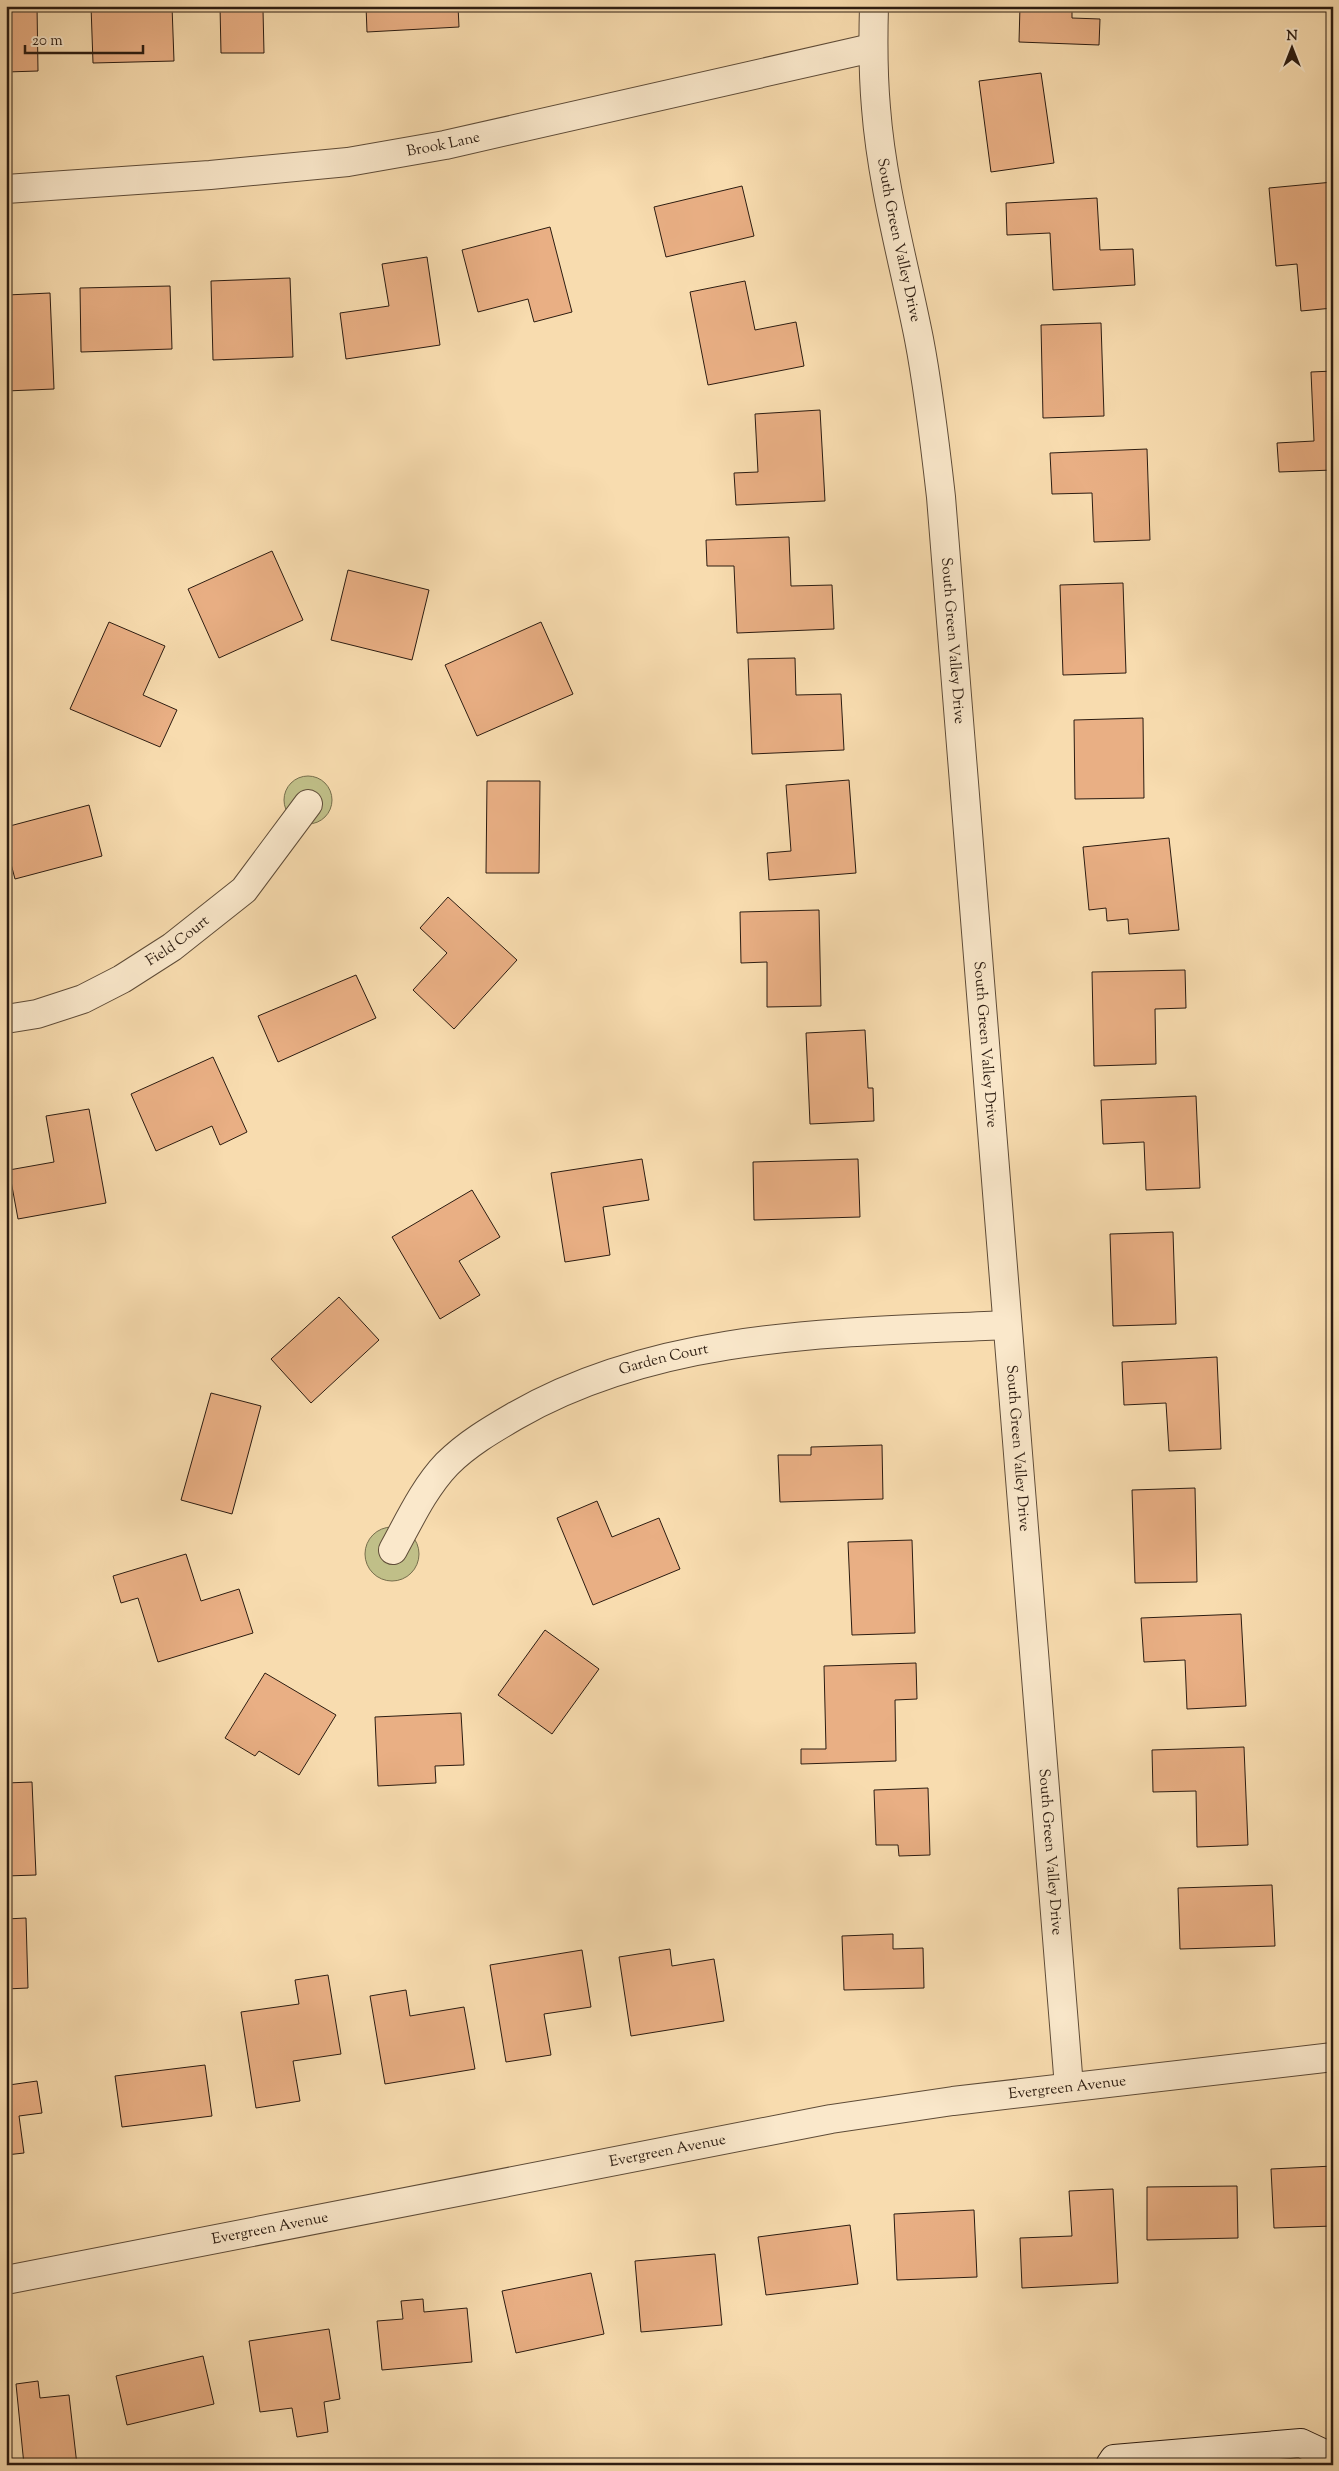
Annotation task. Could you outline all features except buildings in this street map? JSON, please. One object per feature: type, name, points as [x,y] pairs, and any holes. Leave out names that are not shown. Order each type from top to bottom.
[{"type":"street","name":"South Green Valley Drive","points":[[874,6],[872,48],[876,110],[896,235],[928,393],[941,497],[1069,2087]]},
{"type":"street","name":"Brook Lane","points":[[6,189],[210,176],[348,162],[445,145],[872,48]]},
{"type":"street","name":"Field Court","points":[[6,1019],[37,1014],[83,999],[122,979],[172,948],[244,890],[308,804]]},
{"type":"street","name":"Garden Court","points":[[392,1550],[428,1487],[454,1458],[481,1436],[540,1402],[589,1380],[658,1360],[733,1345],[819,1334],[1007,1325]]},
{"type":"street","name":"Evergreen Avenue","points":[[6,2280],[832,2119],[952,2100],[1333,2056]]},
{"type":"street","points":[[1110,2465],[1114,2459],[1300,2443],[1333,2458]]},
{"type":"shaded area","points":[[303,776],[313,776],[325,783],[332,795],[332,805],[325,817],[313,824],[303,824],[295,820],[288,813],[284,805],[284,795],[288,787],[295,780]]},
{"type":"shaded area","points":[[387,1527],[397,1527],[411,1535],[417,1544],[419,1554],[417,1564],[411,1573],[397,1581],[387,1581],[377,1576],[370,1569],[365,1559],[365,1549],[370,1539],[377,1532]]}]
